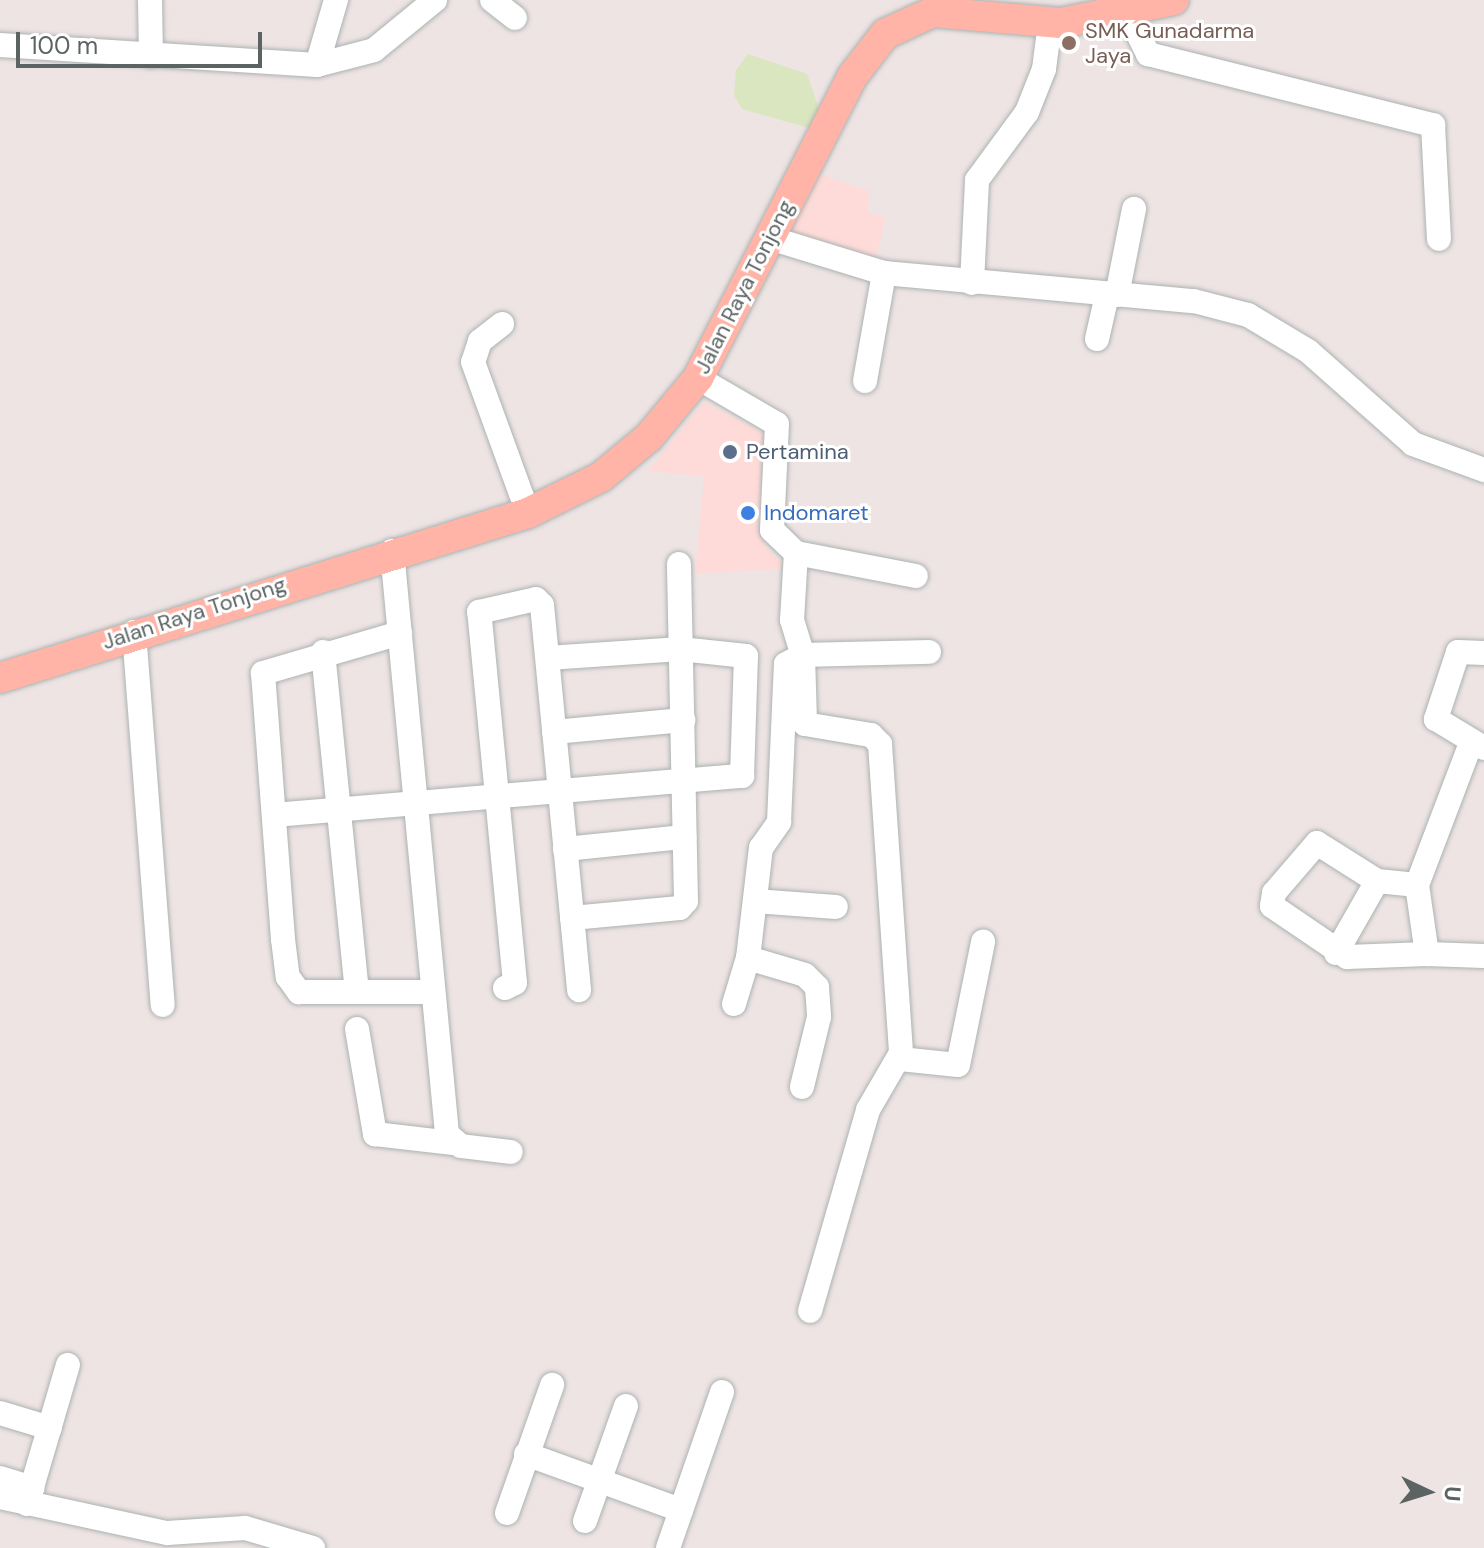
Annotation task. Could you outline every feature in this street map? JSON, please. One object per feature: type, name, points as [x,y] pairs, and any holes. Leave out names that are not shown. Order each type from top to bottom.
[{"type":"main road","name":"Jalan Raya Tonjong","points":[[0,678],[134,632],[392,551],[528,513],[622,462],[698,378],[852,77],[885,34],[933,12],[1128,14],[1174,0]]},
{"type":"street","points":[[150,0],[151,56]]},
{"type":"street","points":[[317,65],[336,0]]},
{"type":"street","points":[[0,45],[317,65],[374,50],[435,0]]},
{"type":"street","points":[[492,0],[515,18]]},
{"type":"street","points":[[1128,14],[1148,54],[1433,125],[1439,239]]},
{"type":"street","points":[[972,283],[977,180],[1027,112],[1044,69],[1032,15]]},
{"type":"street","points":[[1097,339],[1134,209]]},
{"type":"street","points":[[770,238],[884,273],[1194,301],[1248,315],[1308,351],[1413,444],[1484,470]]},
{"type":"street","points":[[865,381],[884,273]]},
{"type":"street","points":[[502,324],[480,341],[473,362],[528,513]]},
{"type":"street","points":[[698,378],[777,424],[772,530],[796,553],[916,576]]},
{"type":"street","points":[[392,551],[432,992],[453,1143]]},
{"type":"street","points":[[796,553],[792,620],[803,655],[805,724],[871,735],[880,744],[900,1059],[868,1110],[810,1311]]},
{"type":"street","points":[[572,918],[684,906],[679,564]]},
{"type":"street","points":[[505,988],[515,983],[480,608],[540,601],[579,990]]},
{"type":"street","points":[[134,632],[163,1005]]},
{"type":"street","points":[[400,633],[323,652],[263,673],[274,815],[292,990],[432,992]]},
{"type":"street","points":[[274,815],[559,787],[742,776],[747,659],[680,649],[548,658]]},
{"type":"street","points":[[323,652],[357,991]]},
{"type":"street","points":[[734,1004],[748,958],[761,848],[779,822],[783,794],[783,674],[790,658],[803,655],[929,652]]},
{"type":"street","points":[[1427,954],[1417,885],[1477,745],[1436,719],[1458,652],[1484,653]]},
{"type":"street","points":[[0,678],[0,686]]},
{"type":"street","points":[[554,732],[683,720]]},
{"type":"street","points":[[565,849],[684,837]]},
{"type":"street","points":[[1417,885],[1377,881],[1317,843],[1274,893],[1274,911],[1336,953],[1484,956]]},
{"type":"street","points":[[1336,953],[1377,881]]},
{"type":"street","points":[[755,901],[836,907]]},
{"type":"street","points":[[900,1059],[949,1068],[961,1061],[983,942]]},
{"type":"street","points":[[748,958],[805,975],[817,987],[819,1017],[802,1087]]},
{"type":"street","points":[[357,1029],[375,1134],[511,1152]]},
{"type":"street","points":[[30,1496],[68,1365]]},
{"type":"street","points":[[507,1513],[552,1385]]},
{"type":"street","points":[[668,1548],[722,1392]]},
{"type":"street","points":[[585,1521],[626,1406]]},
{"type":"street","points":[[0,1413],[50,1428]]},
{"type":"street","points":[[526,1454],[681,1510]]},
{"type":"street","points":[[0,1478],[30,1496],[167,1533],[245,1528],[313,1548]]},
{"type":"street","points":[[0,1497],[30,1496]]},
{"type":"shaded area","points":[[813,172],[869,191],[867,212],[885,218],[874,267],[780,238]]},
{"type":"shaded area","points":[[704,402],[773,438],[765,546],[786,568],[695,574],[704,476],[648,471]]},
{"type":"green space","points":[[748,54],[807,74],[820,112],[813,129],[742,109],[734,95],[736,70]]},
{"type":"place","name":"SMK Gunadarma Jaya","points":[[1069,43]]},
{"type":"place","name":"Pertamina","points":[[730,452]]},
{"type":"place","name":"Indomaret","points":[[748,513]]}]
